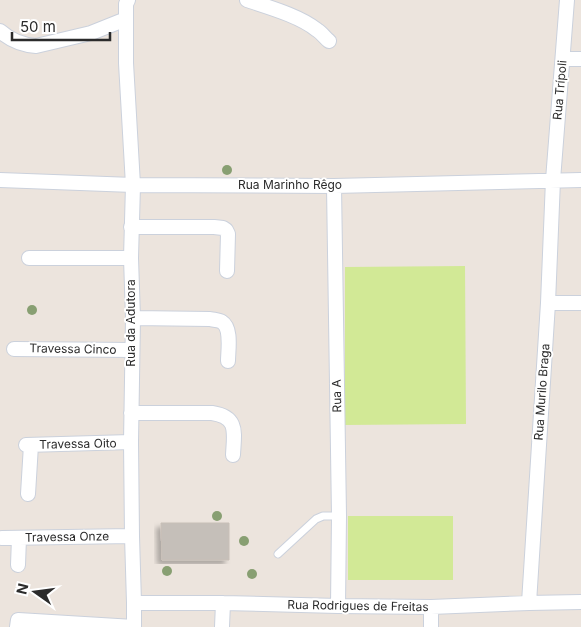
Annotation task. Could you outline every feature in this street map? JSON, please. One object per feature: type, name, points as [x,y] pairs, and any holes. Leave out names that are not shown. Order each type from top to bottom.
[{"type":"street","name":"Rua da Adutora","points":[[128,0],[126,4],[126,63],[133,185],[131,227],[131,442],[134,627]]},
{"type":"street","points":[[247,0],[304,22],[317,29],[329,41]]},
{"type":"street","name":"Rua Trípoli","points":[[553,180],[567,0]]},
{"type":"street","points":[[0,31],[6,37],[15,41],[28,46],[36,46],[92,33],[126,19]]},
{"type":"street","points":[[563,59],[581,59]]},
{"type":"street","name":"Rua Marinho Rêgo","points":[[0,180],[133,185],[334,186],[581,180]]},
{"type":"street","name":"Rua Murilo Braga","points":[[529,603],[548,303],[553,180]]},
{"type":"street","name":"Rua A","points":[[334,186],[339,516],[338,606]]},
{"type":"street","points":[[131,227],[203,226],[223,228],[228,234],[227,271]]},
{"type":"street","points":[[29,258],[131,258]]},
{"type":"street","points":[[548,303],[581,303]]},
{"type":"street","points":[[132,318],[210,319],[222,322],[228,330],[228,361]]},
{"type":"street","name":"Travessa Cinco","points":[[14,349],[132,350]]},
{"type":"street","points":[[131,413],[212,413],[224,415],[232,424],[234,435],[233,455]]},
{"type":"street","name":"Travessa Oito","points":[[28,494],[28,445],[131,442]]},
{"type":"street","name":"Travessa Onze","points":[[2,538],[132,536]]},
{"type":"street","points":[[18,565],[19,538]]},
{"type":"street","name":"Rua Rodrigues de Freitas","points":[[134,603],[431,607],[581,602]]},
{"type":"street","points":[[222,627],[223,603]]},
{"type":"street","points":[[431,607],[431,627]]},
{"type":"street","points":[[17,624],[134,627]]},
{"type":"lane","points":[[278,554],[316,519],[323,516],[339,516]]},
{"type":"green space","points":[[465,266],[466,424],[345,425],[345,267]]},
{"type":"green space","points":[[348,516],[453,516],[453,580],[348,580]]},
{"type":"building","points":[[161,523],[229,523],[229,560],[162,560]]}]
